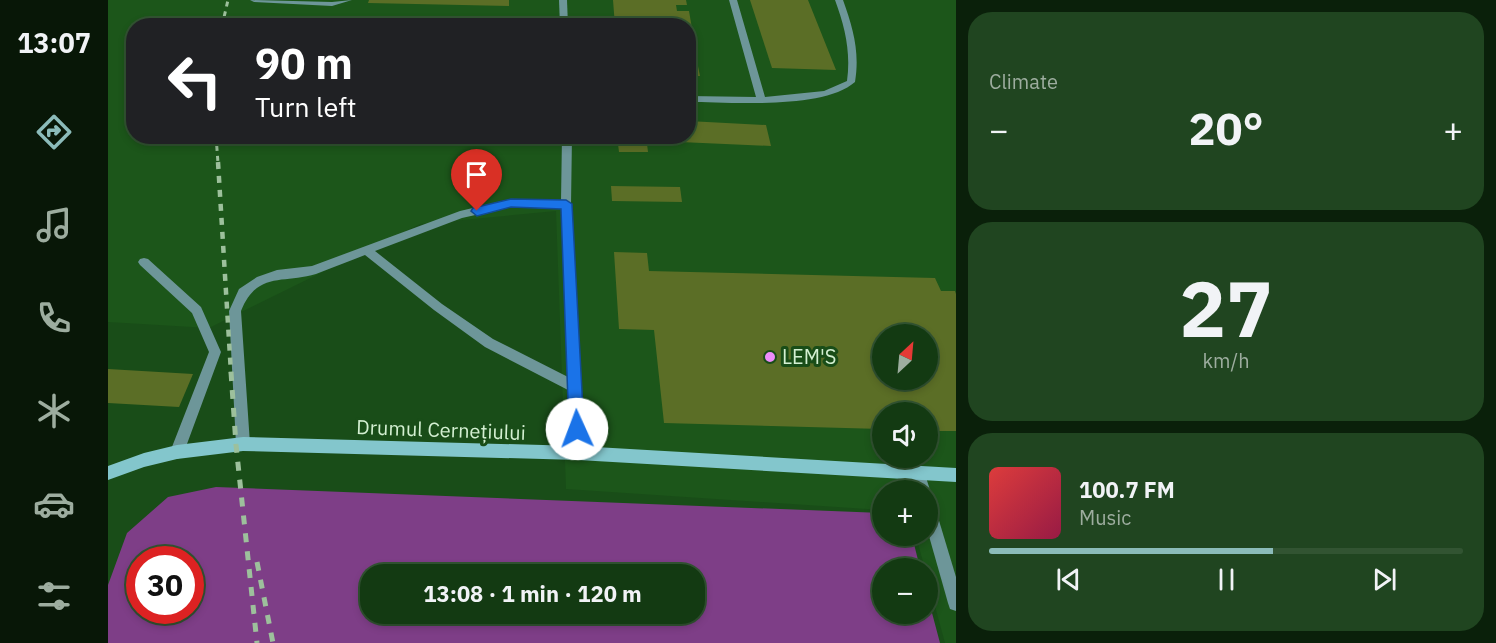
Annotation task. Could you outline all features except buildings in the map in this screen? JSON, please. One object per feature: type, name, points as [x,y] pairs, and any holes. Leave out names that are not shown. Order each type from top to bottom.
[{"type":"main road","name":"Drumul Cernețiului","points":[[108,473],[144,459],[177,452],[243,444],[578,453],[956,475]]},
{"type":"street","points":[[254,0],[332,4],[348,0]]},
{"type":"street","points":[[563,0],[564,18]]},
{"type":"street","points":[[733,0],[760,100]]},
{"type":"street","points":[[696,99],[760,100],[826,94],[851,82],[855,62],[851,33],[839,0]]},
{"type":"street","points":[[567,144],[566,204],[578,453]]},
{"type":"street","points":[[243,444],[235,311],[243,292],[261,280],[277,275],[313,270],[460,215],[511,203],[566,204]]},
{"type":"street","points":[[366,250],[438,307],[489,343],[575,387]]},
{"type":"street","points":[[144,262],[198,310],[215,352],[177,452]]},
{"type":"street","points":[[918,473],[920,480]]},
{"type":"street","points":[[938,542],[956,603]]},
{"type":"shaded area","points":[[108,0],[956,0],[956,643],[945,643],[938,617],[938,558],[922,558],[919,546],[938,546],[938,480],[872,480],[872,509],[566,489],[556,211],[420,224],[209,328],[108,322]]},
{"type":"shaded area","points":[[216,487],[872,513],[872,546],[914,546],[918,558],[872,558],[872,624],[935,624],[940,643],[108,643],[108,585],[127,533],[168,497]]},
{"type":"railway","points":[[224,18],[228,0]]},
{"type":"railway","points":[[217,144],[218,163]]},
{"type":"railway","points":[[218,162],[231,373]]},
{"type":"railway","points":[[231,372],[236,445],[257,643]]},
{"type":"railway","points":[[257,562],[273,643]]},
{"type":"place","name":"LEM'S","points":[[770,357]]},
{"type":"route","points":[[477,211],[511,203],[566,204],[577,429]]}]
